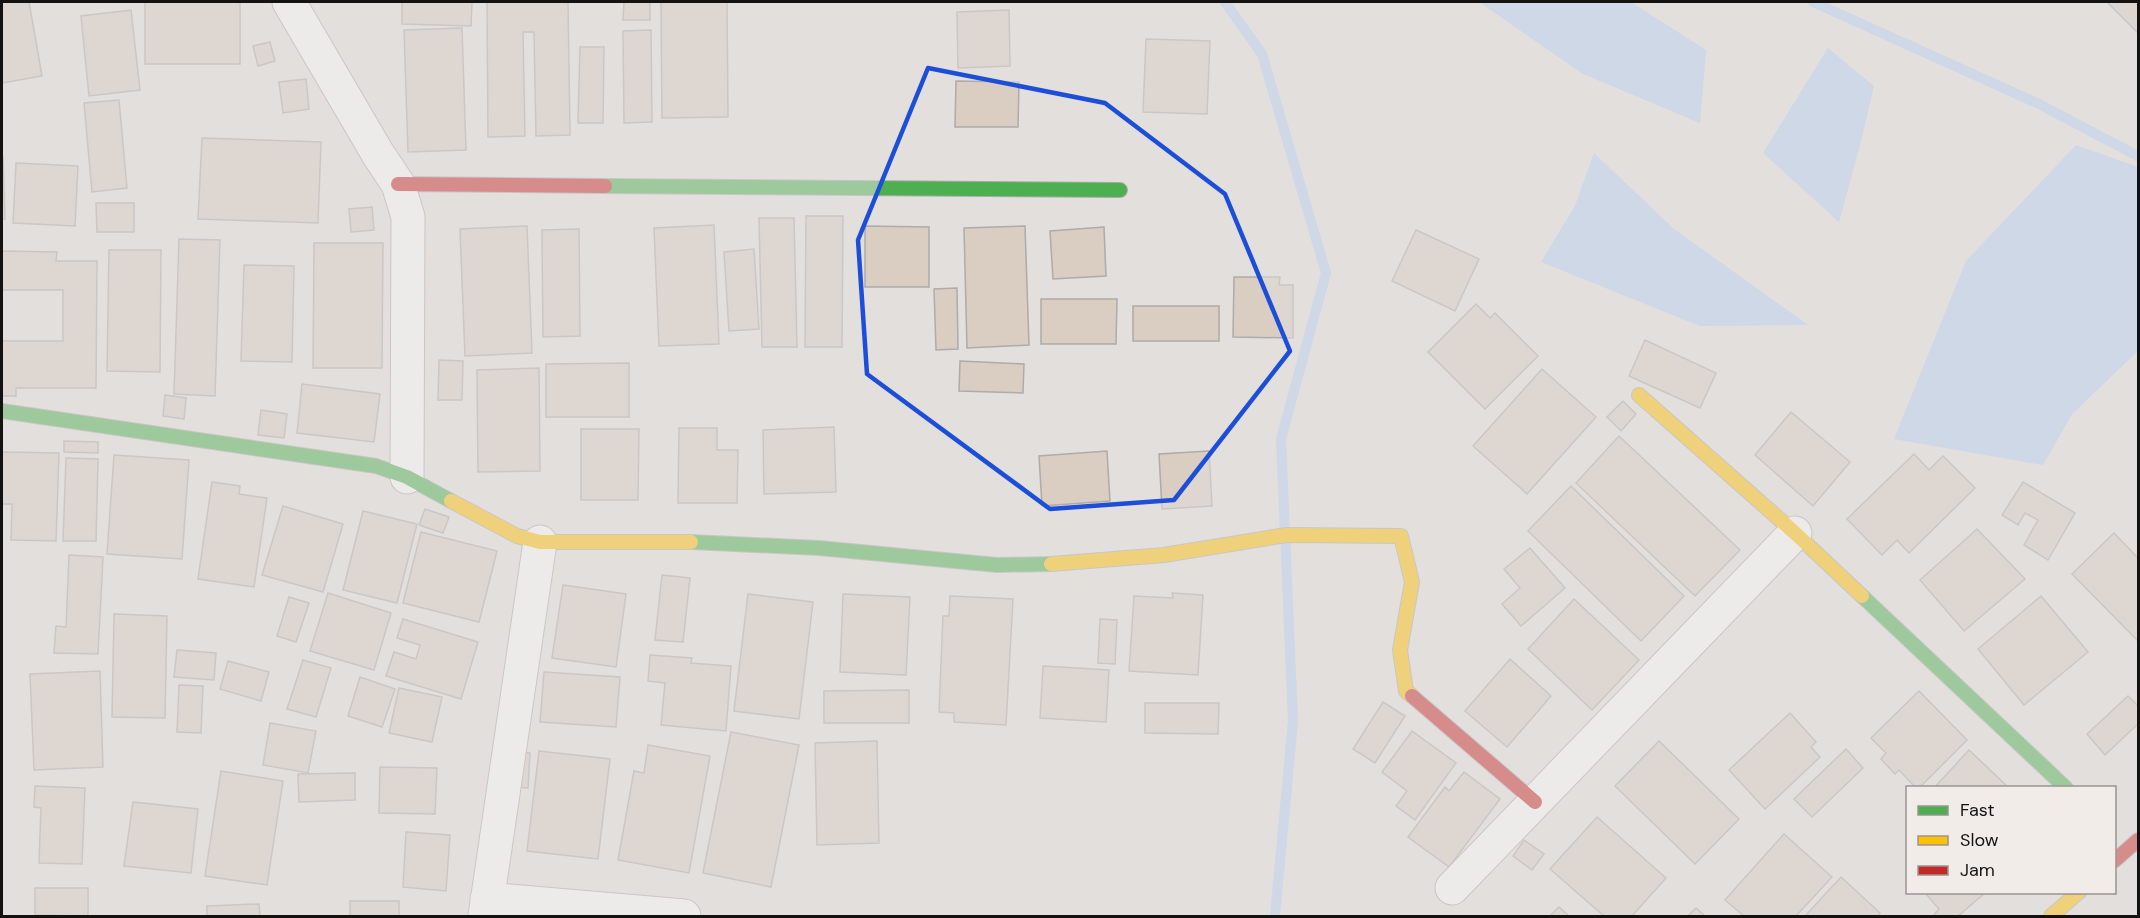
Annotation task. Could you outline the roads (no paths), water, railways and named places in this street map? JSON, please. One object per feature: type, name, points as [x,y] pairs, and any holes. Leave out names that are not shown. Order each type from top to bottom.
[{"type":"street","points":[[289,2],[398,184],[408,217],[407,477]]},
{"type":"street","points":[[398,184],[1120,190]]},
{"type":"street","points":[[1639,395],[1795,533],[2064,786]]},
{"type":"street","points":[[2,411],[376,466],[407,477],[517,536],[540,542],[704,542],[808,547],[997,565],[1036,566],[1164,555],[1286,535],[1401,536],[1412,582],[1400,650],[1406,691],[1535,802]]},
{"type":"street","points":[[1452,888],[1795,533]]},
{"type":"street","points":[[540,542],[486,908],[684,916]]},
{"type":"street","points":[[2051,916],[2077,894]]},
{"type":"water","points":[[1479,2],[1631,2],[1706,50],[1700,123],[1583,74]]},
{"type":"water","points":[[1828,48],[1874,86],[1839,222],[1763,153]]},
{"type":"water","points":[[2076,145],[2138,167],[2138,351],[2072,414],[2043,465],[1894,439],[1966,261]]},
{"type":"water","points":[[1594,153],[1674,229],[1808,325],[1700,326],[1541,262],[1575,206]]},
{"type":"waterway","points":[[1225,2],[1262,54],[1326,273],[1281,439],[1293,721],[1275,916]]},
{"type":"waterway","points":[[1813,2],[2037,103],[2138,156]]}]
